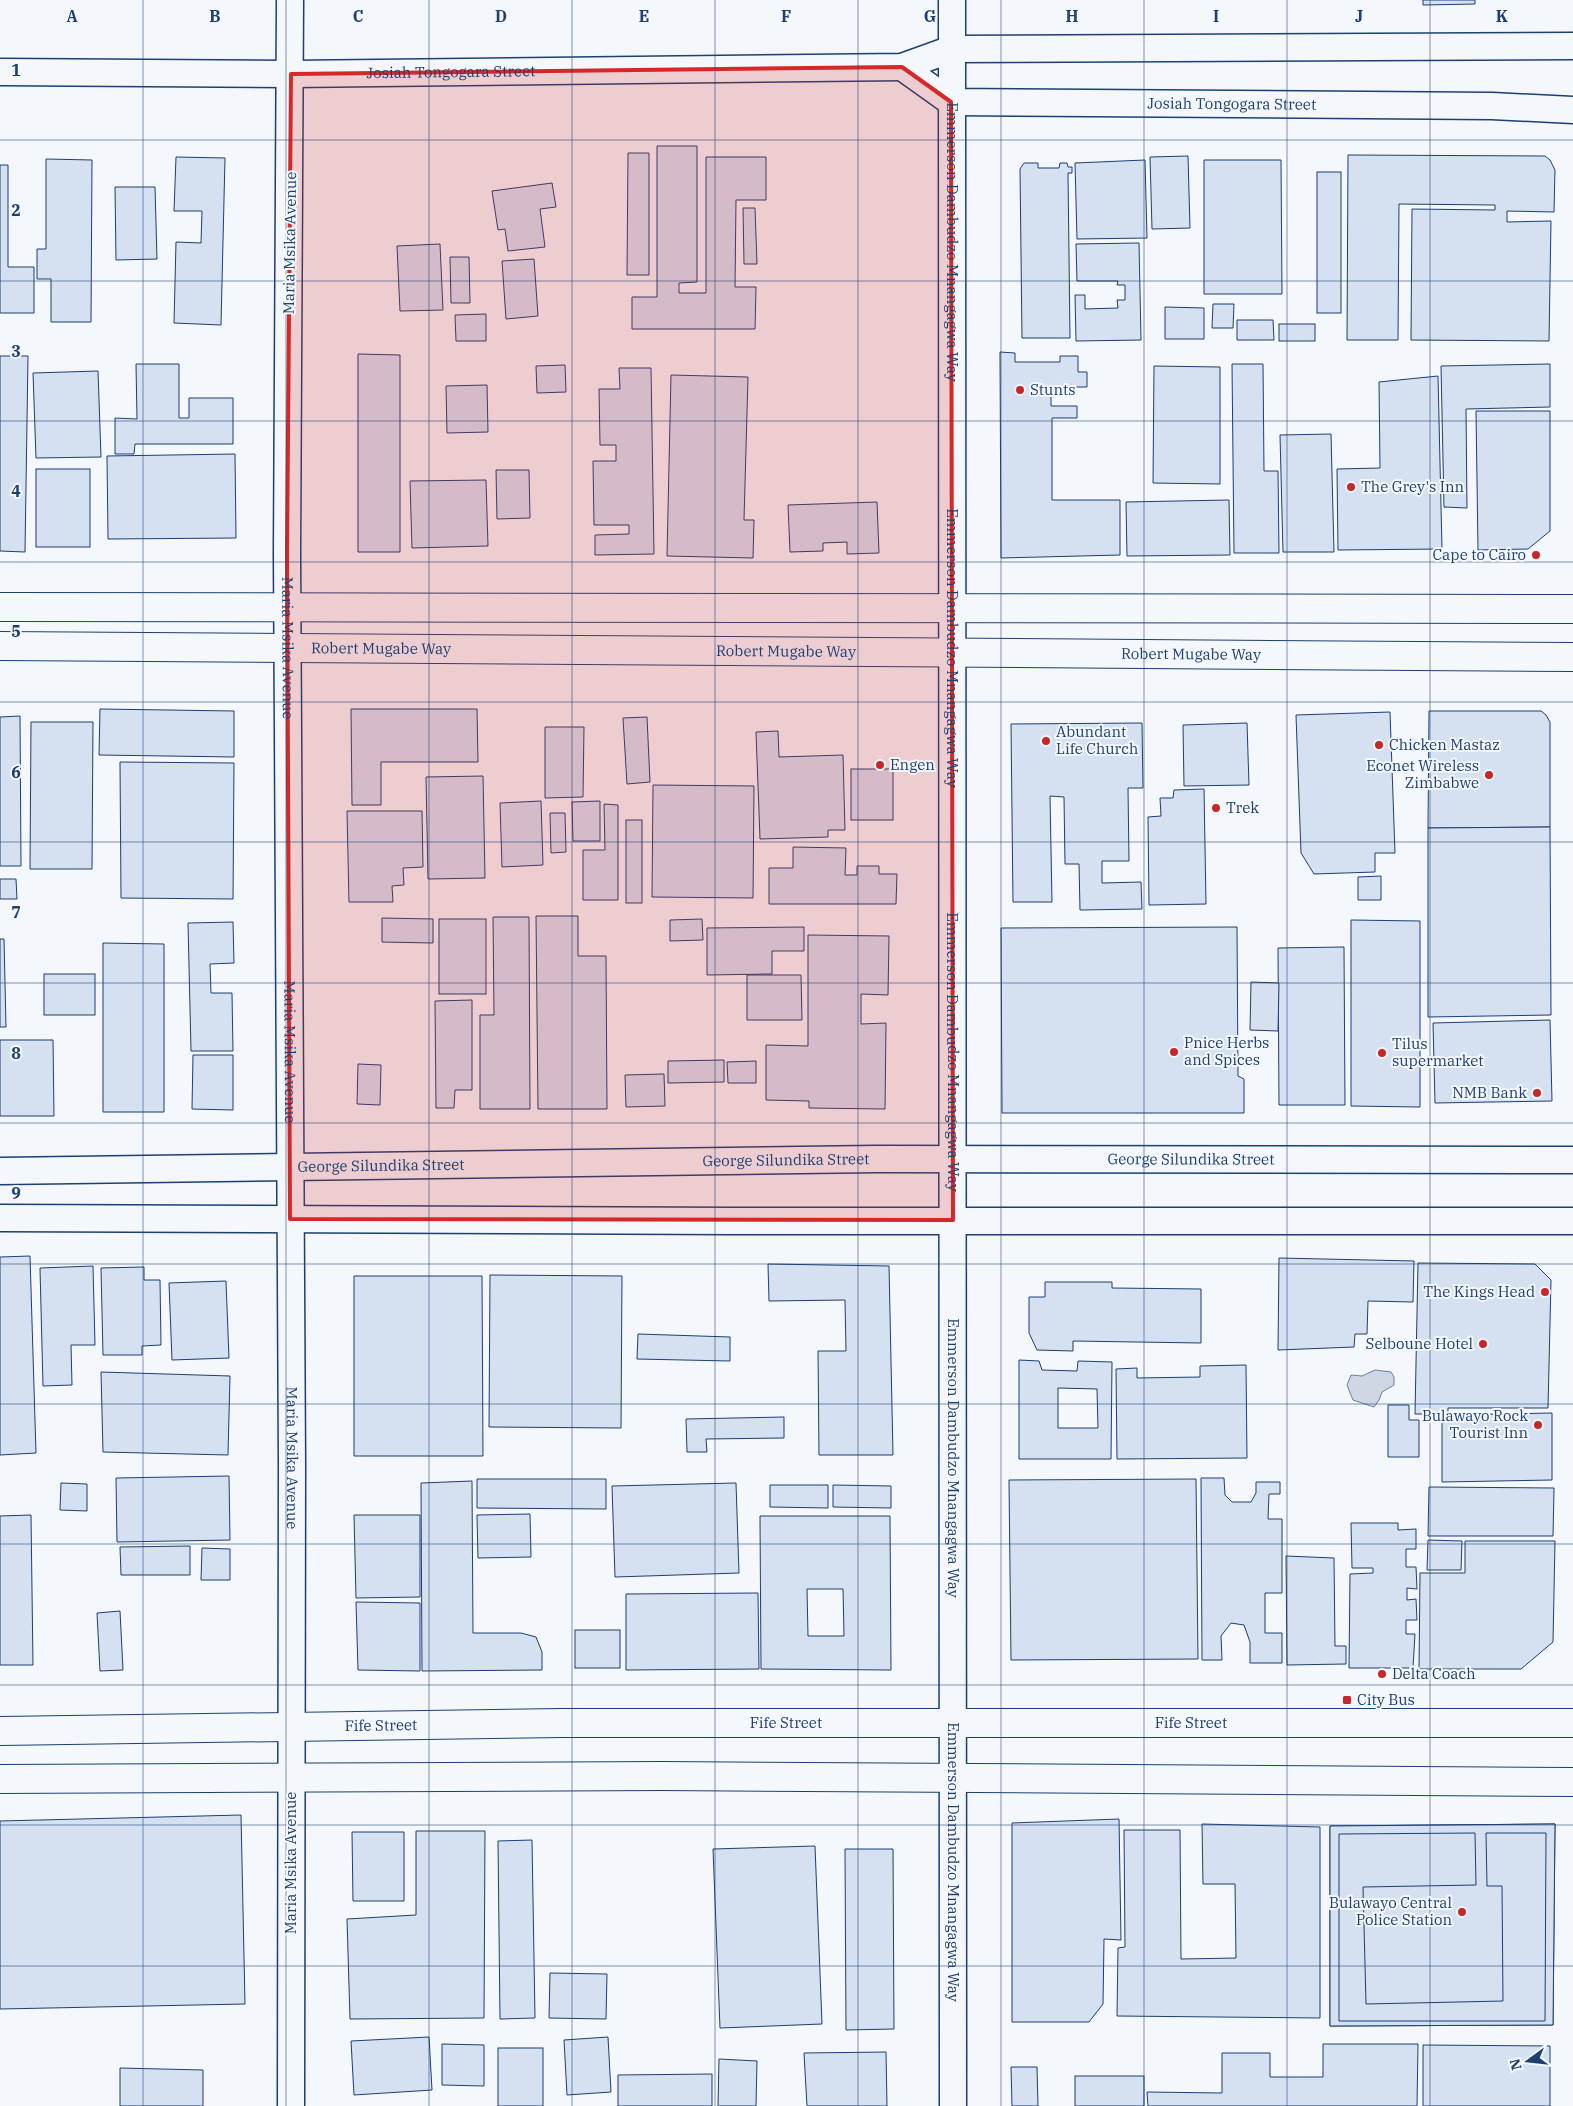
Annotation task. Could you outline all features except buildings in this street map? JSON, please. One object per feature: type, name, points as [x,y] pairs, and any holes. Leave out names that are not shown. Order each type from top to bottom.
[{"type":"main road","points":[[0,607],[1573,609]]},
{"type":"main road","name":"Robert Mugabe Way","points":[[0,646],[1573,657]]},
{"type":"main road","name":"Fife Street","points":[[0,1730],[561,1723],[1573,1723]]},
{"type":"main road","points":[[0,1780],[661,1776],[1573,1782]]},
{"type":"street","name":"Maria Msika Avenue","points":[[290,0],[292,74],[287,607],[292,1727],[290,2106]]},
{"type":"street","name":"Emmerson Dambudzo Mnangagwa Way","points":[[952,0],[952,2106]]},
{"type":"street","name":"Josiah Tongogara Street","points":[[0,72],[292,74],[902,67],[952,49],[1573,46]]},
{"type":"street","points":[[902,67],[951,102]]},
{"type":"street","name":"Josiah Tongogara Street","points":[[951,102],[1492,106],[1573,110]]},
{"type":"street","name":"George Silundika Street","points":[[0,1171],[953,1159],[1573,1160]]},
{"type":"street","points":[[0,1218],[1573,1221]]},
{"type":"highlighted area","points":[[902,67],[951,102],[953,1220],[290,1219],[287,553],[291,74]]},
{"type":"shaded area","points":[[1375,1370],[1391,1372],[1394,1377],[1394,1385],[1382,1392],[1374,1407],[1353,1400],[1347,1385],[1351,1375],[1362,1376]]},
{"type":"place","name":"Stunts","points":[[1020,390]]},
{"type":"place","name":"The Grey's Inn","points":[[1351,487]]},
{"type":"place","name":"Cape to Cairo","points":[[1536,555]]},
{"type":"place","name":"Abundant Life Church","points":[[1046,741]]},
{"type":"place","name":"Chicken Mastaz","points":[[1379,745]]},
{"type":"place","name":"Engen","points":[[880,765]]},
{"type":"place","name":"Econet Wireless Zimbabwe","points":[[1489,775]]},
{"type":"place","name":"Trek","points":[[1216,808]]},
{"type":"place","name":"Pnice Herbs and Spices","points":[[1174,1052]]},
{"type":"place","name":"Tilus supermarket","points":[[1382,1053]]},
{"type":"place","name":"NMB Bank","points":[[1537,1093]]},
{"type":"place","name":"The Kings Head","points":[[1545,1292]]},
{"type":"place","name":"Selboune Hotel","points":[[1483,1344]]},
{"type":"place","name":"Bulawayo Rock Tourist Inn","points":[[1538,1425]]},
{"type":"place","name":"Delta Coach","points":[[1382,1674]]},
{"type":"place","name":"City Bus","points":[[1347,1700]]},
{"type":"place","name":"Bulawayo Central Police Station","points":[[1462,1912]]}]
